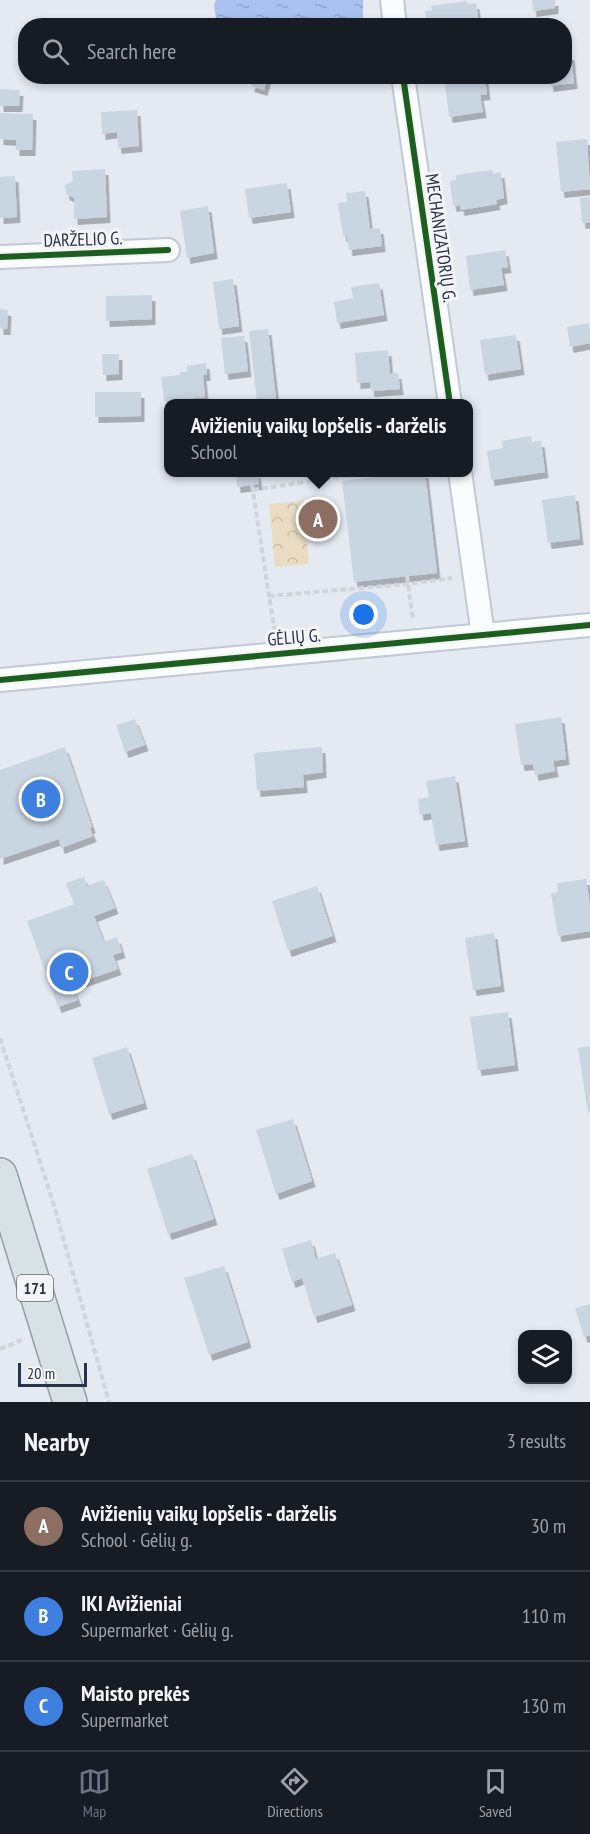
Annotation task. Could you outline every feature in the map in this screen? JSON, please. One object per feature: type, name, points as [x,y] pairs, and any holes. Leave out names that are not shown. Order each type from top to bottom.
[{"type":"main road","name":"171","points":[[0,1175],[70,1402]]},
{"type":"street","points":[[392,0],[394,18]]},
{"type":"street","name":"MECHANIZATORIŲ G.","points":[[404,84],[449,399]]},
{"type":"street","name":"DARŽELIO G.","points":[[0,257],[168,250]]},
{"type":"street","points":[[461,477],[483,635]]},
{"type":"street","name":"GĖLIŲ G.","points":[[0,680],[590,625]]},
{"type":"path","points":[[277,654],[253,487],[330,477]]},
{"type":"path","points":[[408,576],[416,641]]},
{"type":"path","points":[[269,596],[408,584],[457,577]]},
{"type":"path","points":[[0,1038],[53,1202],[109,1402]]},
{"type":"green space","points":[[303,501],[309,564],[275,567],[269,504]]},
{"type":"water","points":[[216,0],[363,0],[363,18],[216,18],[214,5]]},
{"type":"building","points":[[532,0],[555,0],[555,8],[533,11]]},
{"type":"building","points":[[467,1],[468,4],[476,3],[478,18],[426,18],[425,11],[432,10],[431,6]]},
{"type":"building","points":[[251,84],[266,84],[264,90],[251,86]]},
{"type":"building","points":[[445,84],[486,84],[487,94],[480,95],[483,112],[449,117]]},
{"type":"building","points":[[0,89],[20,90],[19,106],[0,106]]},
{"type":"building","points":[[137,110],[139,146],[118,148],[117,132],[102,134],[101,112]]},
{"type":"building","points":[[0,113],[33,114],[32,150],[16,150],[16,140],[0,139]]},
{"type":"building","points":[[587,139],[590,189],[561,192],[556,142]]},
{"type":"building","points":[[105,169],[107,217],[74,219],[74,198],[66,194],[65,185],[73,181],[72,171]]},
{"type":"building","points":[[492,170],[493,174],[501,172],[504,198],[496,200],[497,204],[461,210],[460,205],[453,206],[450,181],[456,180],[456,175]]},
{"type":"building","points":[[15,176],[17,217],[0,218],[0,177]]},
{"type":"building","points":[[287,183],[291,212],[249,218],[245,189]]},
{"type":"building","points":[[365,191],[370,229],[380,228],[382,246],[349,250],[347,235],[343,236],[338,203],[347,202],[346,193]]},
{"type":"building","points":[[590,197],[590,222],[582,223],[580,198]]},
{"type":"building","points":[[208,206],[214,253],[187,258],[180,211]]},
{"type":"building","points":[[505,250],[508,267],[501,268],[504,285],[470,290],[466,256]]},
{"type":"building","points":[[233,279],[239,326],[219,329],[213,282]]},
{"type":"building","points":[[379,283],[384,315],[337,323],[334,302],[353,298],[351,287]]},
{"type":"building","points":[[152,295],[152,319],[106,321],[106,296]]},
{"type":"building","points":[[0,309],[8,310],[7,329],[0,329]]},
{"type":"building","points":[[589,323],[590,343],[570,347],[567,327]]},
{"type":"building","points":[[268,329],[276,399],[257,399],[249,331]]},
{"type":"building","points":[[516,335],[521,369],[485,375],[480,340]]},
{"type":"building","points":[[244,336],[248,371],[225,374],[221,338]]},
{"type":"building","points":[[388,350],[390,374],[398,373],[400,389],[371,391],[370,382],[357,383],[355,353]]},
{"type":"building","points":[[102,354],[119,354],[119,374],[103,375]]},
{"type":"building","points":[[206,363],[207,375],[203,375],[205,397],[164,399],[164,401],[161,377],[180,375],[180,372],[187,372],[187,366]]},
{"type":"building","points":[[95,392],[141,392],[141,416],[95,417]]},
{"type":"building","points":[[531,436],[532,442],[541,441],[545,472],[491,480],[487,451],[503,448],[502,441]]},
{"type":"building","points":[[236,477],[258,477],[259,484],[237,487]]},
{"type":"building","points":[[376,477],[426,477],[437,573],[354,582],[342,481]]},
{"type":"building","points":[[575,495],[580,539],[548,543],[542,500]]},
{"type":"building","points":[[561,717],[566,759],[553,761],[555,771],[535,775],[533,764],[521,765],[515,724]]},
{"type":"building","points":[[135,719],[145,745],[125,752],[116,725]]},
{"type":"building","points":[[65,747],[93,836],[61,848],[59,839],[0,859],[0,770]]},
{"type":"building","points":[[322,747],[323,772],[303,775],[304,787],[257,791],[254,753]]},
{"type":"building","points":[[455,776],[465,841],[436,845],[431,813],[420,815],[418,799],[429,797],[426,781]]},
{"type":"building","points":[[84,877],[87,886],[104,880],[115,908],[94,916],[104,942],[117,937],[122,952],[113,955],[118,969],[72,985],[78,1000],[58,1007],[27,921],[74,904],[66,883]]},
{"type":"building","points":[[586,879],[590,906],[590,931],[558,936],[551,894],[558,892],[557,883]]},
{"type":"building","points":[[317,886],[333,936],[288,951],[272,901]]},
{"type":"building","points":[[494,933],[501,986],[473,990],[465,938]]},
{"type":"building","points":[[508,1012],[515,1065],[478,1070],[470,1017]]},
{"type":"building","points":[[590,1046],[590,1112],[588,1113],[578,1048]]},
{"type":"building","points":[[127,1047],[144,1103],[109,1114],[92,1058]]},
{"type":"building","points":[[293,1119],[312,1181],[276,1194],[256,1130]]},
{"type":"building","points":[[192,1154],[214,1219],[168,1234],[147,1169]]},
{"type":"building","points":[[311,1240],[316,1259],[335,1253],[352,1305],[314,1317],[302,1278],[292,1282],[282,1249]]},
{"type":"building","points":[[224,1266],[248,1342],[209,1355],[184,1278]]},
{"type":"building","points":[[590,1304],[590,1335],[584,1337],[575,1308]]},
{"type":"cycle path","points":[[404,84],[449,399]]},
{"type":"cycle path","points":[[0,257],[168,250]]},
{"type":"cycle path","points":[[0,680],[590,625]]},
{"type":"place","name":"Avižienių vaikų lopšelis - darželis","points":[[318,519]]},
{"type":"place","name":"IKI Avižieniai","points":[[41,799]]},
{"type":"place","name":"Maisto prekės","points":[[69,972]]}]
